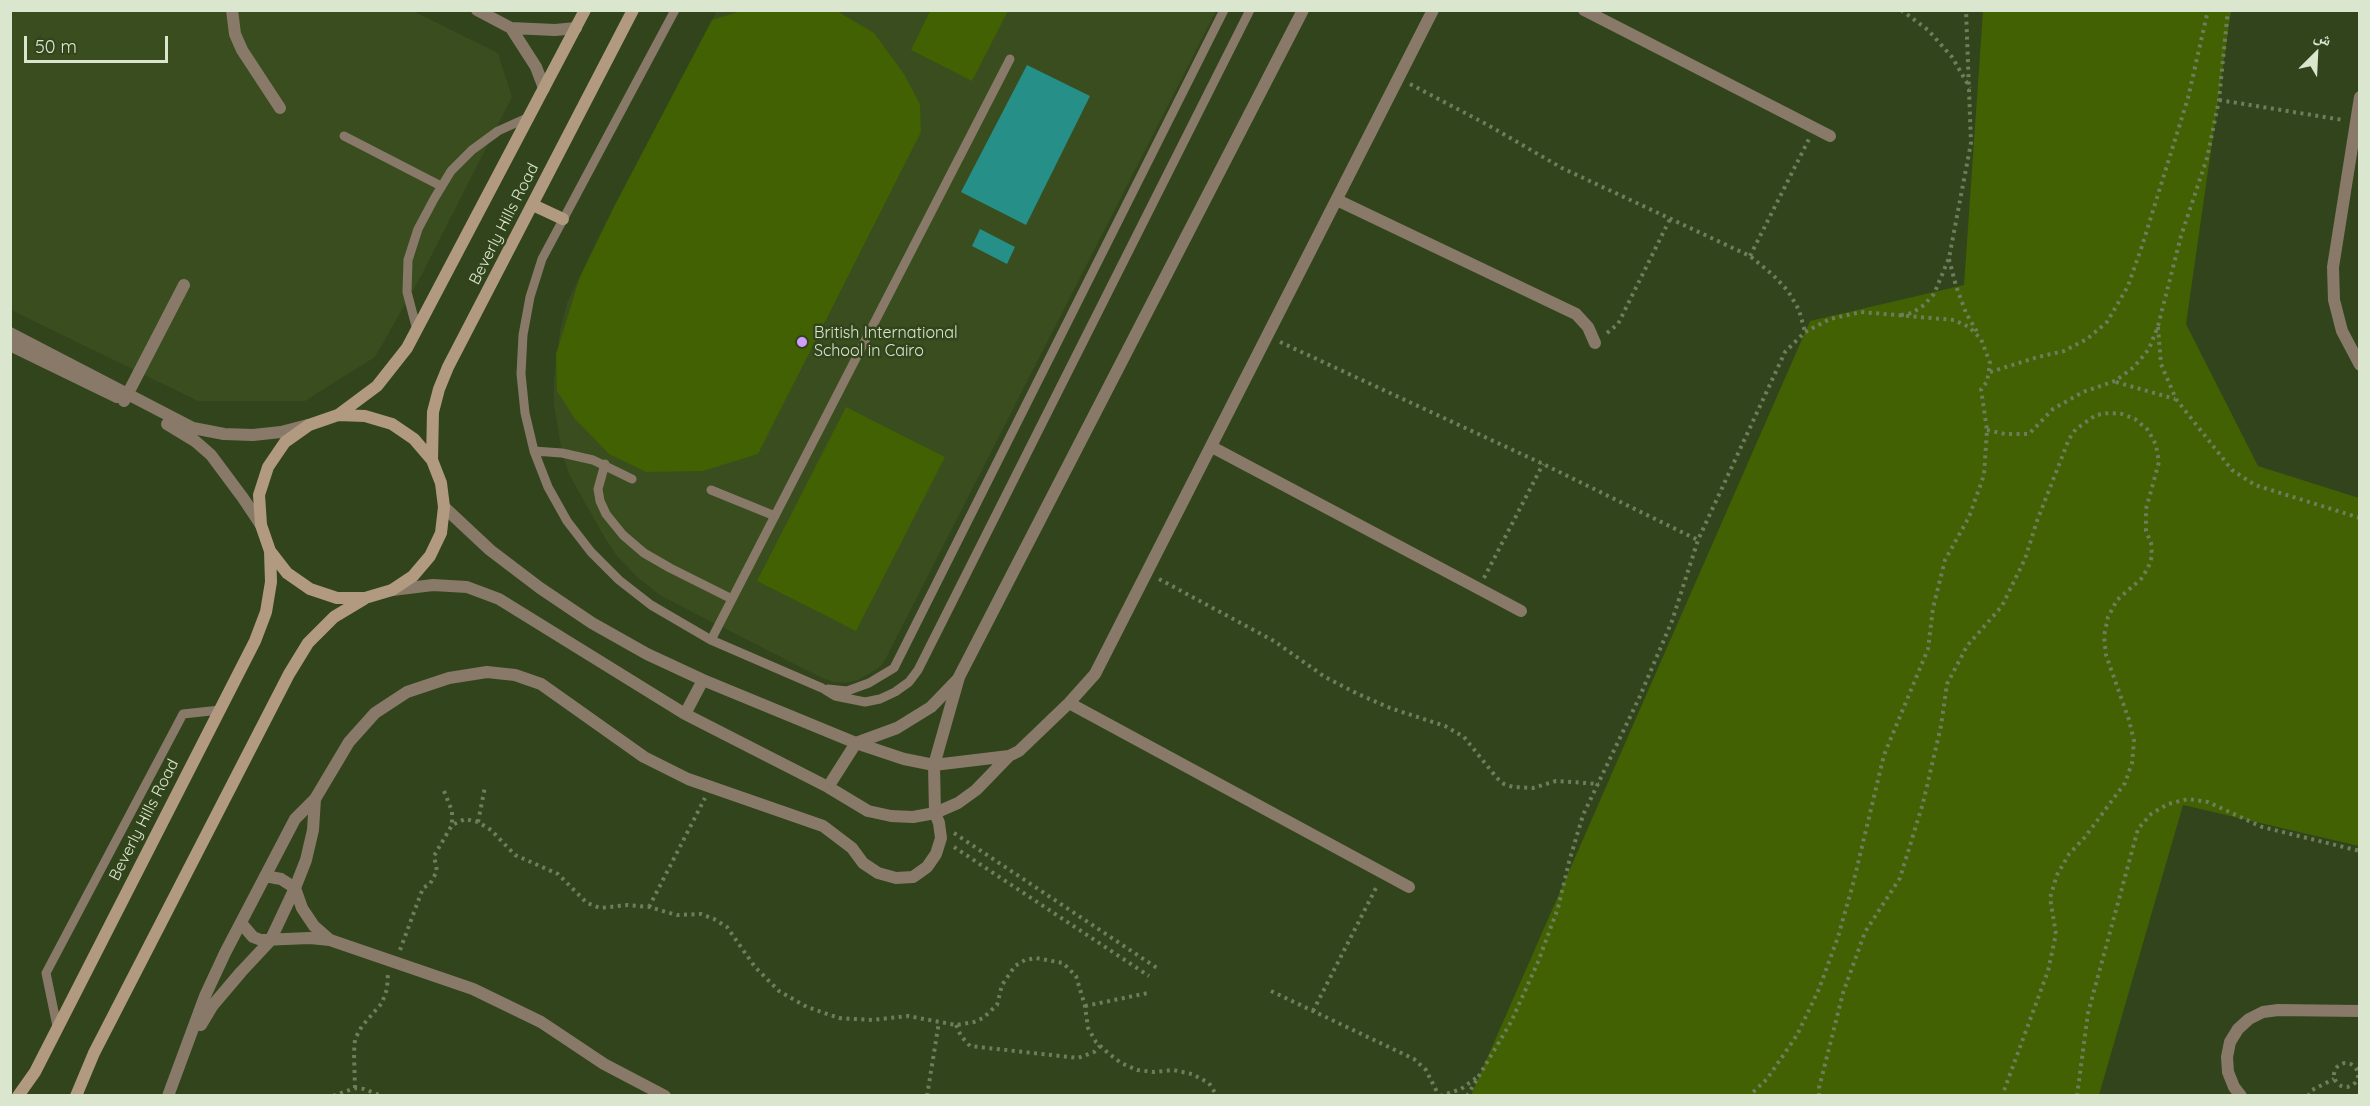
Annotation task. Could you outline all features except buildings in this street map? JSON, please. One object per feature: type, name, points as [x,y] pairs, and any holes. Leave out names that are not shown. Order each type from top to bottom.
[{"type":"street","points":[[232,10],[235,34],[242,50],[280,108]]},
{"type":"street","points":[[477,10],[511,28],[555,30],[576,28]]},
{"type":"street","name":"Beverly Hills Road","points":[[338,415],[370,391],[393,368],[417,330],[585,10]]},
{"type":"street","name":"Beverly Hills Road","points":[[432,460],[434,412],[444,378],[633,10]]},
{"type":"street","points":[[168,1095],[190,1042],[205,996],[295,819],[315,799],[350,742],[375,713],[408,692],[449,678],[487,672],[515,675],[541,684],[571,704],[604,731],[644,757],[711,787],[823,826],[852,848],[863,863],[878,873],[896,878],[914,876],[927,867],[936,854],[941,838],[937,818],[934,765],[959,677],[1303,10]]},
{"type":"street","points":[[76,1095],[94,1053],[289,674],[314,636],[334,617],[365,598],[392,590],[433,585],[467,587],[499,599],[685,714],[828,787],[868,811],[891,816],[937,818],[976,790],[1009,756],[1019,751],[1069,704],[1095,674],[1433,10]]},
{"type":"street","points":[[1584,10],[1830,136]]},
{"type":"street","points":[[511,28],[536,67],[544,88]]},
{"type":"street","points":[[2360,97],[2333,267],[2334,300],[2342,331],[2360,365]]},
{"type":"street","points":[[1337,200],[1576,314],[1588,327],[1593,339]]},
{"type":"street","points":[[533,205],[564,219]]},
{"type":"street","points":[[126,397],[184,285]]},
{"type":"street","points":[[10,333],[126,397],[195,441],[211,455],[243,498],[261,525],[270,550],[287,573],[310,589],[337,598],[365,598]]},
{"type":"street","points":[[10,345],[178,421],[208,432],[253,435],[281,432],[338,415],[365,416],[392,423],[414,439],[432,460],[441,483],[444,507],[441,533],[430,556],[413,576],[392,590]]},
{"type":"street","points":[[261,525],[260,495],[268,467],[285,442],[309,425]]},
{"type":"street","points":[[1212,447],[1521,611]]},
{"type":"street","points":[[444,507],[490,550],[540,588],[592,623],[704,680],[856,742],[904,759],[934,765],[1009,756]]},
{"type":"street","name":"Beverly Hills Road","points":[[18,1095],[35,1072],[255,641],[266,612],[271,582],[270,550]]},
{"type":"street","points":[[828,787],[856,742],[897,728],[931,707],[959,677]]},
{"type":"street","points":[[685,714],[704,680]]},
{"type":"street","points":[[1069,704],[1409,887]]},
{"type":"street","points":[[190,1042],[213,1005],[270,941],[306,860],[313,830],[315,799]]},
{"type":"street","points":[[265,876],[281,879],[295,888],[302,908],[314,926],[330,940]]},
{"type":"street","points":[[241,923],[253,937],[270,941],[290,938],[330,940],[473,989],[541,1022],[604,1064],[665,1095]]},
{"type":"street","points":[[2241,1095],[2234,1087],[2228,1072],[2227,1057],[2234,1036],[2249,1019],[2263,1012],[2278,1010],[2360,1011]]},
{"type":"lane","points":[[675,10],[542,259],[530,297],[523,335],[521,374],[525,413],[534,451],[548,487],[567,521],[591,552],[619,580],[651,605],[711,640],[822,688],[835,696],[864,702],[880,699],[895,692],[909,682],[918,670],[1250,10]]},
{"type":"lane","points":[[822,688],[847,691],[869,683],[894,668],[1224,10]]},
{"type":"lane","points":[[711,640],[1010,59]]},
{"type":"lane","points":[[417,330],[407,292],[408,260],[418,229],[451,171],[472,150],[498,131],[529,117]]},
{"type":"lane","points":[[344,136],[441,186]]},
{"type":"lane","points":[[534,451],[562,453],[605,464],[632,479]]},
{"type":"lane","points":[[605,464],[598,489],[600,501],[606,514],[623,535],[644,553],[732,599]]},
{"type":"lane","points":[[711,490],[775,516]]},
{"type":"lane","points":[[894,668],[909,682]]},
{"type":"lane","points":[[869,683],[880,699]]},
{"type":"lane","points":[[57,1026],[46,973],[183,714],[219,710]]},
{"type":"path","points":[[1901,10],[1928,30],[1952,57],[1970,88]]},
{"type":"path","points":[[1892,316],[1912,313],[1924,305],[1938,288],[1949,258],[1971,143],[1966,10]]},
{"type":"path","points":[[1990,372],[2064,351],[2087,339],[2107,322],[2128,286],[2142,246],[2188,98],[2208,10]]},
{"type":"path","points":[[1987,430],[2005,434],[2029,434],[2053,409],[2083,392],[2115,381],[2134,367],[2149,349],[2158,326],[2181,236],[2207,159],[2220,99],[2229,10]]},
{"type":"path","points":[[1399,78],[1562,168],[1750,256],[1788,291],[1799,310],[1805,332]]},
{"type":"path","points":[[2220,99],[2356,122]]},
{"type":"path","points":[[1750,256],[1815,128]]},
{"type":"path","points":[[1593,339],[1618,324],[1670,219]]},
{"type":"path","points":[[1749,1095],[1767,1079],[1797,1035],[1819,989],[1838,938],[1853,884],[1884,755],[1928,649],[1933,608],[1945,560],[1969,517],[1984,475],[1987,430],[1981,389],[1990,372],[1988,353],[1966,314],[1949,258]]},
{"type":"path","points":[[1467,1095],[1511,1022],[1538,962],[1558,908],[1583,815],[1672,621],[1698,540],[1785,352],[1805,332],[1830,318],[1861,312],[1954,321],[1969,327],[1981,339]]},
{"type":"path","points":[[2158,326],[2161,364],[2176,399],[2232,470],[2255,485],[2360,518]]},
{"type":"path","points":[[1268,337],[1544,464],[1698,540]]},
{"type":"path","points":[[2115,381],[2176,399]]},
{"type":"path","points":[[1819,1095],[1843,993],[1865,932],[1900,878],[1923,803],[1941,726],[1947,684],[1967,646],[2002,606],[2025,559],[2037,521],[2069,440],[2076,429],[2096,415],[2122,414],[2135,419],[2148,430],[2156,445],[2159,462],[2146,509],[2146,531],[2151,543],[2152,556],[2141,579],[2117,600],[2108,617],[2104,636],[2106,655],[2134,741],[2132,763],[2125,783],[2085,837],[2069,854],[2056,875],[2050,898],[2056,933],[2048,971],[2002,1095]]},
{"type":"path","points":[[1479,589],[1544,464]]},
{"type":"path","points":[[1148,573],[1274,641],[1325,676],[1358,694],[1390,708],[1445,726],[1464,737],[1504,784],[1513,788],[1533,788],[1556,781],[1599,784]]},
{"type":"path","points":[[478,822],[485,787]]},
{"type":"path","points":[[649,907],[711,787]]},
{"type":"path","points":[[355,1088],[356,1039],[362,1026],[382,1003],[387,989],[391,960],[423,888],[434,878],[437,863],[435,856],[452,825],[452,812],[444,791]]},
{"type":"path","points":[[2077,1095],[2088,1013],[2138,829],[2151,814],[2168,804],[2188,799],[2208,802],[2262,827],[2360,851]]},
{"type":"path","points":[[937,818],[1160,970]]},
{"type":"path","points":[[452,825],[465,819],[478,822],[490,830],[515,855],[558,874],[587,903],[600,908],[628,905],[649,907],[677,915],[701,914],[714,919],[727,927],[755,967],[779,991],[807,1007],[839,1018],[872,1020],[908,1016],[956,1025],[974,1022],[991,1013],[997,1005],[1007,975],[1015,966],[1025,960],[1036,958],[1063,963],[1076,976],[1085,1006],[1088,1028],[1100,1046],[1121,1063],[1137,1070],[1154,1072],[1173,1070],[1192,1074],[1209,1083],[1217,1095]]},
{"type":"path","points":[[941,838],[1149,976]]},
{"type":"path","points":[[1313,1011],[1384,873]]},
{"type":"path","points":[[1271,991],[1414,1059],[1426,1070],[1439,1095],[1461,1089],[1480,1076]]},
{"type":"path","points":[[1085,1006],[1148,993]]},
{"type":"path","points":[[927,1095],[939,1022]]},
{"type":"path","points":[[956,1025],[961,1036],[970,1046],[1078,1058],[1094,1052],[1100,1046]]},
{"type":"path","points":[[2344,1063],[2350,1063],[2359,1070],[2353,1085],[2342,1087],[2334,1079],[2335,1068],[2344,1063]]},
{"type":"path","points":[[2308,1095],[2312,1090],[2334,1079]]},
{"type":"path","points":[[333,1095],[355,1088],[382,1095]]},
{"type":"shaded area","points":[[10,11],[413,11],[498,53],[512,97],[421,276],[375,357],[305,401],[198,401],[11,310]]},
{"type":"shaded area","name":"British International School in Cairo","points":[[717,11],[1216,11],[887,656],[882,665],[872,672],[858,680],[845,683],[833,682],[818,676],[661,596],[637,577],[617,556],[605,538],[570,476],[562,453],[554,405],[554,381],[560,331],[567,303],[603,228]]},
{"type":"shaded area","points":[[741,11],[837,11],[874,33],[904,74],[920,104],[921,132],[758,454],[703,471],[646,472],[609,454],[575,419],[557,391],[556,354],[580,277],[712,20]]},
{"type":"shaded area","points":[[930,11],[1008,11],[972,81],[911,50]]},
{"type":"shaded area","points":[[1983,11],[2231,11],[2186,324],[2258,466],[2359,498],[2359,846],[2183,805],[2099,1095],[1471,1095],[1810,321],[1964,285]]},
{"type":"shaded area","points":[[846,407],[945,457],[856,631],[757,581]]},
{"type":"water","points":[[1027,65],[1090,96],[1026,225],[961,192]]},
{"type":"water","points":[[980,229],[1015,247],[1007,264],[972,246]]},
{"type":"place","name":"British International School in Cairo","points":[[802,342]]}]
